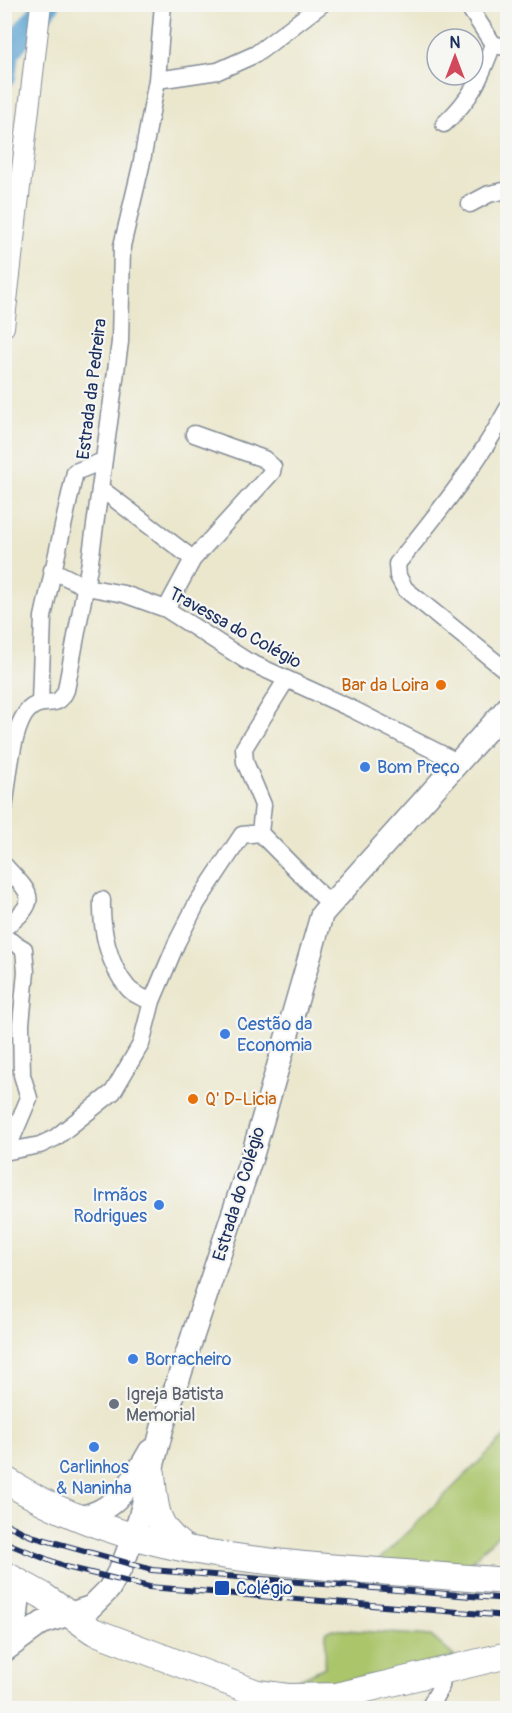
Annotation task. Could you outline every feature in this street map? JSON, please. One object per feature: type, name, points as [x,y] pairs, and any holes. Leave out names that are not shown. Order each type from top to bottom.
[{"type":"main road","name":"Estrada do Colégio","points":[[4,1651],[42,1623],[92,1607],[109,1589],[133,1538],[152,1474],[162,1429],[253,1153],[315,931],[329,903],[459,763],[507,707]]},
{"type":"main road","name":"Estrada do Colégio","points":[[76,1517],[100,1512],[124,1491],[162,1429]]},
{"type":"main road","points":[[152,1474],[159,1519],[165,1531],[189,1551]]},
{"type":"main road","points":[[8,1483],[76,1517],[133,1538],[189,1551],[268,1562],[507,1581]]},
{"type":"main road","points":[[12,1578],[93,1631],[285,1702],[337,1696],[507,1655]]},
{"type":"main road","points":[[4,1645],[16,1625],[12,1578]]},
{"type":"street","points":[[4,327],[15,251],[41,4]]},
{"type":"street","name":"Estrada da Pedreira","points":[[4,809],[12,750],[24,716],[30,708],[62,699],[66,690],[86,587],[120,342],[122,246],[141,166],[157,80],[163,4]]},
{"type":"street","points":[[157,80],[218,71],[246,58],[322,4]]},
{"type":"street","points":[[444,124],[469,99],[500,46],[467,4]]},
{"type":"street","points":[[470,204],[489,194],[507,190]]},
{"type":"street","points":[[4,280],[15,251]]},
{"type":"street","points":[[507,408],[502,435],[397,564],[398,576],[405,589],[507,672]]},
{"type":"street","points":[[166,609],[193,559],[268,477],[273,467],[264,459],[194,434]]},
{"type":"street","points":[[48,703],[43,617],[52,570],[64,530],[75,472],[103,461]]},
{"type":"street","points":[[100,488],[193,559]]},
{"type":"street","name":"Travessa do Colégio","points":[[52,570],[86,587],[124,594],[166,609],[248,661],[352,709],[459,763]]},
{"type":"street","points":[[260,833],[264,819],[263,805],[245,762],[244,748],[286,680]]},
{"type":"street","points":[[260,833],[329,903]]},
{"type":"street","points":[[5,1152],[40,1145],[55,1138],[112,1092],[141,1044],[152,1001],[197,903],[242,835],[260,833]]},
{"type":"street","points":[[4,865],[27,890],[29,902],[25,912],[4,928]]},
{"type":"street","points":[[102,900],[101,925],[107,948],[127,987],[152,1001]]},
{"type":"street","points":[[4,937],[24,949],[26,972],[21,1024],[22,1075],[29,1098],[5,1152]]},
{"type":"street","points":[[429,1708],[441,1686],[444,1670]]},
{"type":"green space","points":[[507,1434],[507,1526],[460,1573],[377,1562]]},
{"type":"green space","points":[[332,1629],[431,1636],[455,1657],[356,1679],[295,1681],[325,1667],[326,1632]]},
{"type":"waterway","points":[[4,76],[7,52],[48,4]]},
{"type":"railway","points":[[4,1523],[31,1536],[152,1570],[508,1599]]},
{"type":"railway","points":[[4,1542],[66,1567],[149,1587],[508,1616]]},
{"type":"place","name":"Bar da Loira","points":[[441,685]]},
{"type":"place","name":"Bom Preço","points":[[365,767]]},
{"type":"place","name":"Cestão da Economia","points":[[225,1034]]},
{"type":"place","name":"Q' D-Licia","points":[[193,1099]]},
{"type":"place","name":"Irmãos Rodrigues","points":[[159,1205]]},
{"type":"place","name":"Borracheiro","points":[[133,1359]]},
{"type":"place","name":"Igreja Batista Memorial","points":[[114,1404]]},
{"type":"place","name":"Carlinhos & Naninha","points":[[94,1447]]},
{"type":"place","name":"Colégio","points":[[222,1588]]}]
